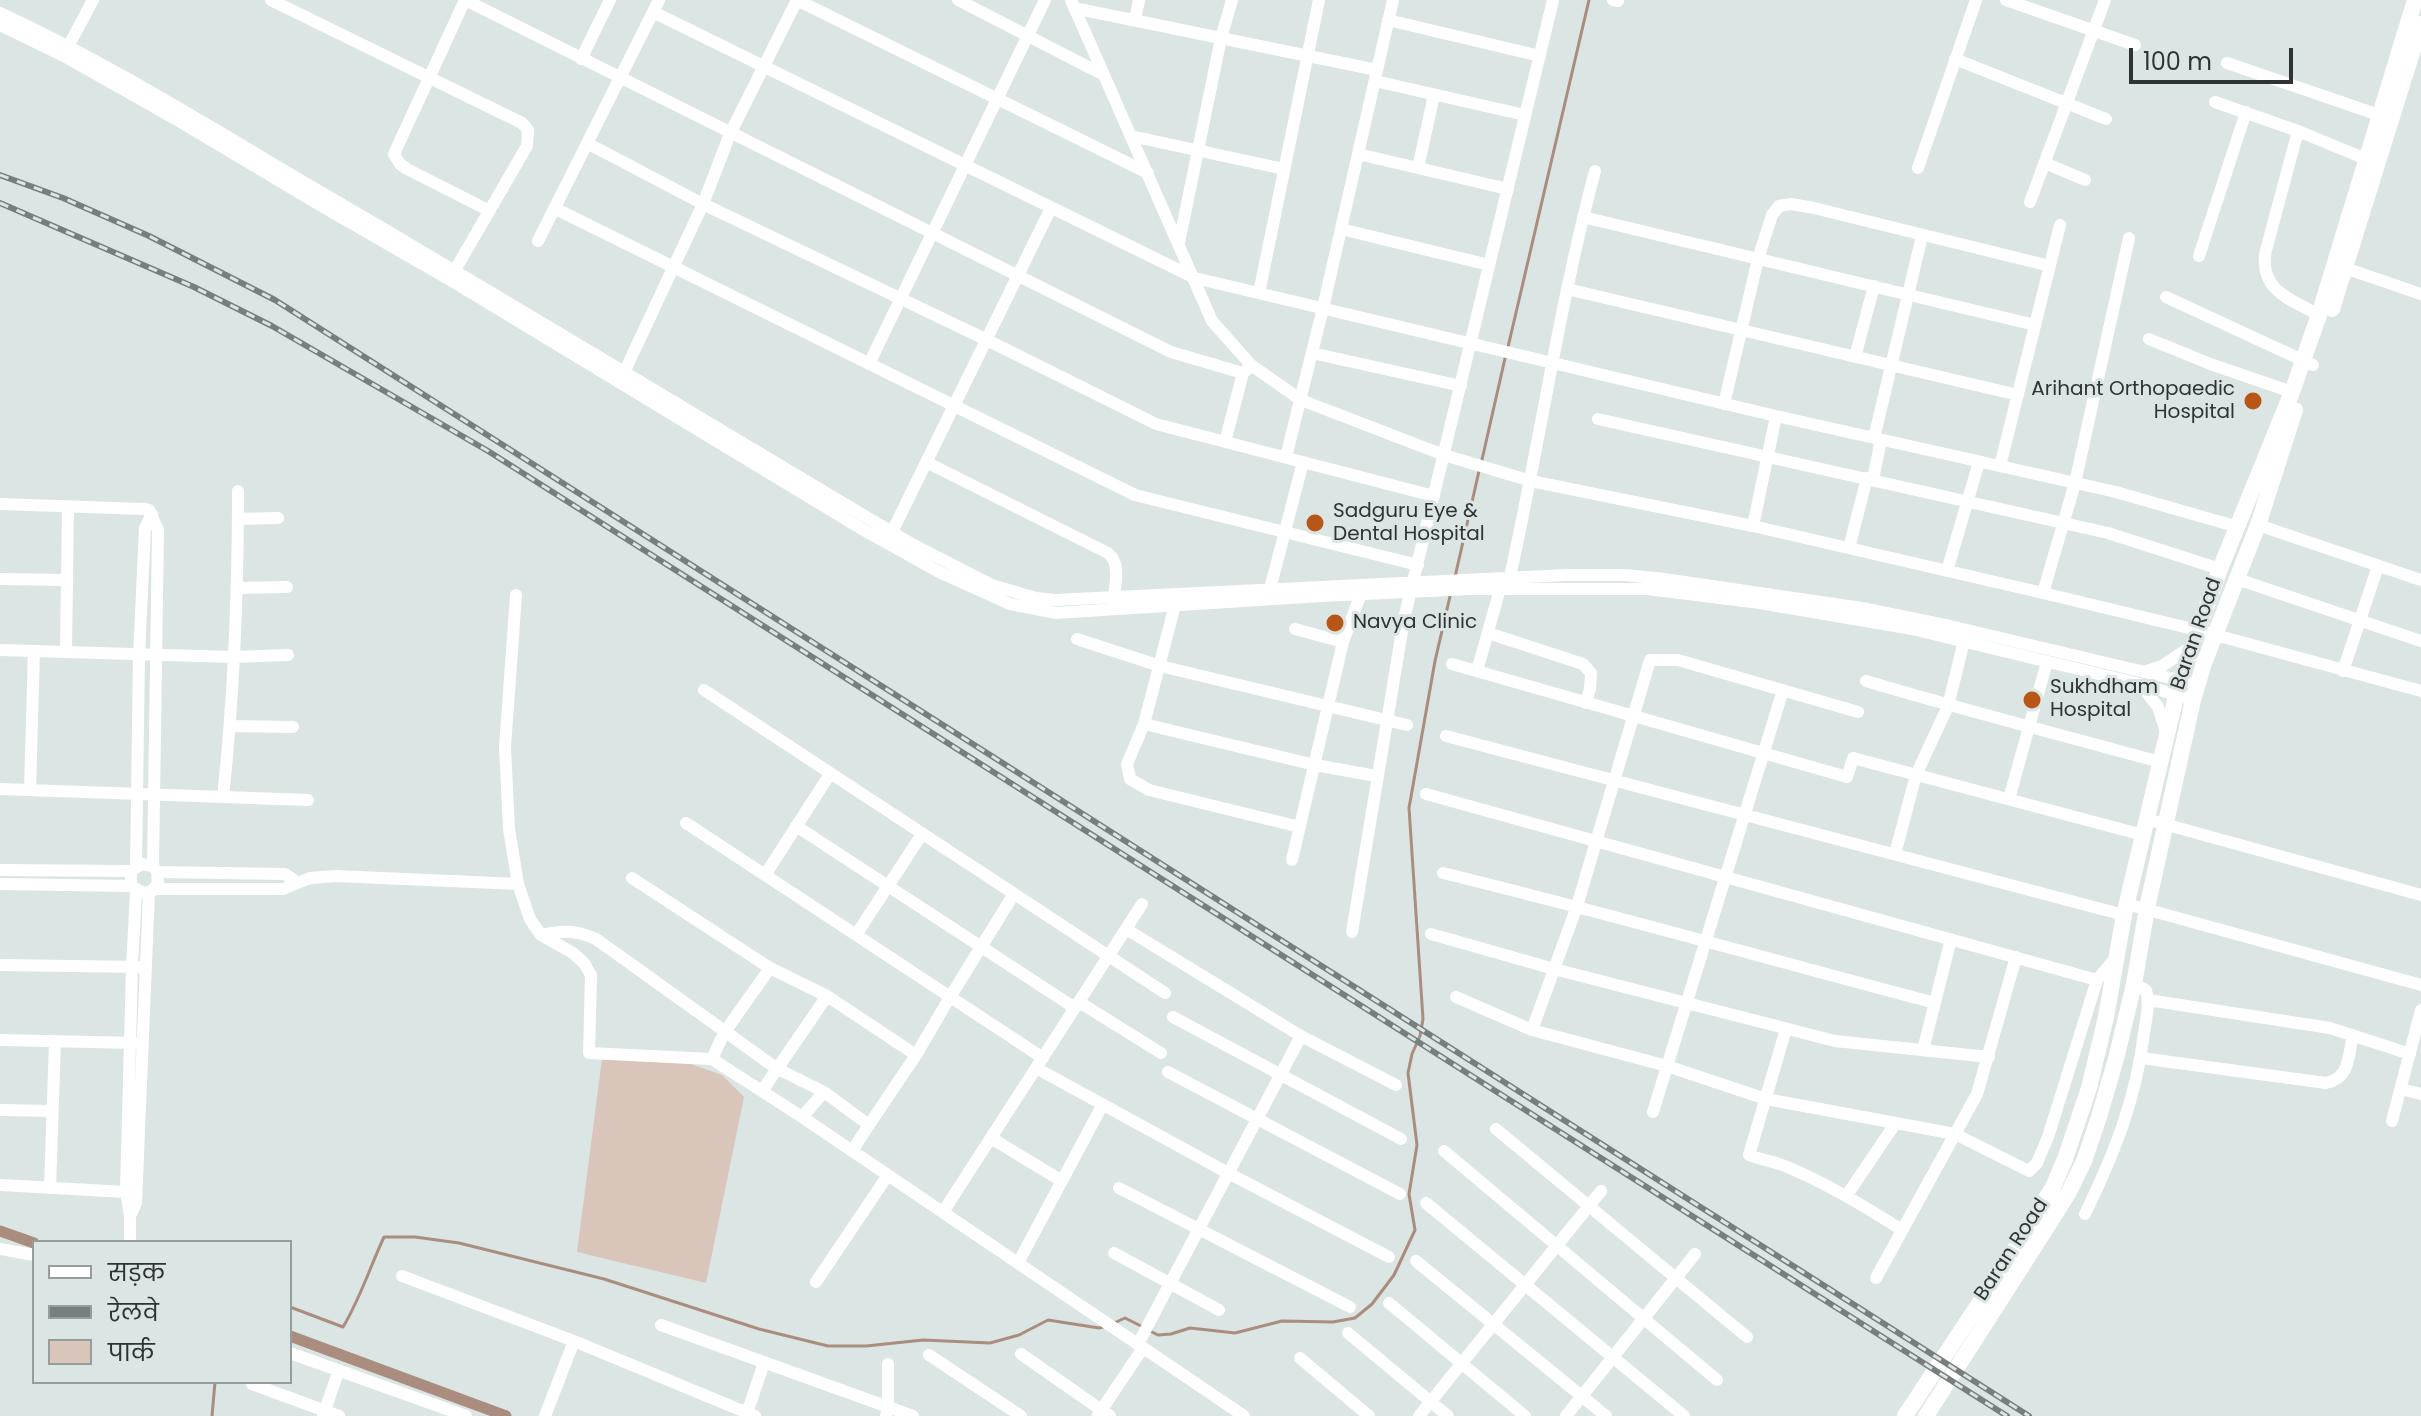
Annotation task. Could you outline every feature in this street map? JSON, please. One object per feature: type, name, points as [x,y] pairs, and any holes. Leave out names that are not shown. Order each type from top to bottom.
[{"type":"main road","name":"Baran Road","points":[[1926,1416],[2056,1213],[2084,1161],[2116,1059],[2134,984],[2147,908],[2195,692],[2258,525],[2296,407],[2319,315],[2415,0]]},
{"type":"main road","name":"Baran Road","points":[[1905,1416],[2053,1187],[2065,1159],[2089,1088],[2144,827],[2178,687],[2220,569],[2345,268],[2421,24]]},
{"type":"street","points":[[68,47],[93,0]]},
{"type":"street","points":[[271,0],[298,6],[522,123],[528,130],[527,146],[455,270]]},
{"type":"street","points":[[488,210],[407,169],[396,159],[395,148],[465,0],[1171,352],[1247,369],[1301,400],[1444,455],[1531,481],[1753,526],[2043,593],[2195,638],[2215,636],[2421,691]]},
{"type":"street","points":[[581,59],[610,0]]},
{"type":"street","points":[[621,377],[703,204],[730,134],[797,0],[1148,173]]},
{"type":"street","points":[[958,0],[1104,75]]},
{"type":"street","points":[[869,364],[1045,0]]},
{"type":"street","points":[[1135,20],[1139,0]]},
{"type":"street","points":[[1179,243],[1221,38],[1232,0]]},
{"type":"street","points":[[1259,293],[1319,0]]},
{"type":"street","points":[[1286,457],[1393,0]]},
{"type":"street","points":[[1352,932],[1376,776],[1412,588],[1553,0]]},
{"type":"street","points":[[1918,168],[1976,0]]},
{"type":"street","points":[[2006,0],[2135,45]]},
{"type":"street","points":[[2030,202],[2105,0]]},
{"type":"street","points":[[1073,4],[1135,20],[1308,55],[1434,95],[1525,115]]},
{"type":"street","points":[[1073,4],[1212,321],[1247,369]]},
{"type":"street","points":[[538,241],[656,6],[763,67],[1195,278],[1724,404],[2116,492],[2238,527]]},
{"type":"street","points":[[0,13],[203,122],[455,270],[862,529],[988,596],[1032,610],[1056,613],[1360,596],[1412,588]]},
{"type":"street","points":[[1388,20],[1540,56]]},
{"type":"street","points":[[0,25],[64,56],[179,121],[892,532],[972,576],[1013,592],[1055,600],[1270,589],[1435,587],[1510,577],[1625,575],[1862,608],[1950,626],[2195,692]]},
{"type":"street","points":[[1955,59],[2106,119]]},
{"type":"street","points":[[2227,63],[2379,115]]},
{"type":"street","points":[[1418,168],[1434,95]]},
{"type":"street","points":[[2215,102],[2366,159]]},
{"type":"street","points":[[2199,256],[2246,112]]},
{"type":"street","points":[[2298,131],[2263,268],[2269,283],[2283,295],[2319,315]]},
{"type":"street","points":[[1131,136],[1284,169]]},
{"type":"street","points":[[587,143],[703,204],[1156,424],[1434,496]]},
{"type":"street","points":[[1358,154],[1508,189]]},
{"type":"street","points":[[2045,163],[2085,180]]},
{"type":"street","points":[[1510,577],[1531,481],[1551,362],[1595,171]]},
{"type":"street","points":[[1724,404],[1758,259],[1772,215],[1779,206],[1791,204],[1814,208],[2050,266]]},
{"type":"street","points":[[554,208],[1135,495],[1418,565]]},
{"type":"street","points":[[892,532],[1051,208]]},
{"type":"street","points":[[1583,217],[2035,325]]},
{"type":"street","points":[[2000,466],[2060,225]]},
{"type":"street","points":[[1341,229],[1489,265]]},
{"type":"street","points":[[1849,548],[1870,479],[1891,365],[1922,236]]},
{"type":"street","points":[[2043,593],[2075,483],[2129,238]]},
{"type":"street","points":[[2345,268],[2421,294]]},
{"type":"street","points":[[1855,357],[1874,286]]},
{"type":"street","points":[[1567,289],[2018,395]]},
{"type":"street","points":[[2166,297],[2308,363]]},
{"type":"street","points":[[2149,339],[2292,392]]},
{"type":"street","points":[[1312,353],[1461,386]]},
{"type":"street","points":[[1225,442],[1247,369]]},
{"type":"street","points":[[1753,526],[1776,416]]},
{"type":"street","points":[[1598,419],[2108,533],[2220,569]]},
{"type":"street","points":[[1270,589],[1303,462]]},
{"type":"street","points":[[1947,571],[1979,462]]},
{"type":"street","points":[[928,463],[1108,553],[1116,565],[1114,598]]},
{"type":"street","points":[[223,797],[231,726],[238,491]]},
{"type":"street","points":[[0,504],[144,509],[152,514],[158,530],[154,794],[158,884],[143,889]]},
{"type":"street","points":[[66,650],[68,507]]},
{"type":"street","points":[[130,1216],[136,1203],[147,967],[143,889],[129,876],[134,868],[138,793],[139,655],[145,528],[152,514]]},
{"type":"street","points":[[238,519],[278,518]]},
{"type":"street","points":[[2258,525],[2421,580]]},
{"type":"street","points":[[2343,671],[2378,566]]},
{"type":"street","points":[[0,579],[66,580]]},
{"type":"street","points":[[2237,579],[2421,641]]},
{"type":"street","points":[[1469,584],[1500,589],[1611,588],[1704,595],[1899,627],[2047,662],[2142,678],[2162,666],[2195,638]]},
{"type":"street","points":[[237,588],[287,587]]},
{"type":"street","points":[[1477,671],[1500,589]]},
{"type":"street","points":[[516,595],[505,747],[509,829],[518,884],[530,919],[541,935],[573,953],[591,975],[589,1053],[712,1059],[1114,1328],[1141,1342],[1244,1416]]},
{"type":"street","points":[[1292,860],[1343,642],[1360,596]]},
{"type":"street","points":[[1175,605],[1144,724],[1127,764],[1130,779],[1149,790],[1300,827]]},
{"type":"street","points":[[1295,629],[1343,642]]},
{"type":"street","points":[[1488,633],[1583,664],[1591,673],[1586,703]]},
{"type":"street","points":[[1077,639],[1160,666],[1407,725]]},
{"type":"street","points":[[1895,854],[1916,775],[1948,706],[1964,641]]},
{"type":"street","points":[[0,650],[233,657],[288,655]]},
{"type":"street","points":[[30,790],[34,651]]},
{"type":"street","points":[[1532,1030],[1577,906],[1650,660],[1678,660],[1858,712]]},
{"type":"street","points":[[2009,799],[2047,662]]},
{"type":"street","points":[[1452,664],[1847,777],[1853,758],[2009,799],[2144,827],[2166,825],[2421,895]]},
{"type":"street","points":[[2142,678],[2158,707],[2167,735]]},
{"type":"street","points":[[1866,681],[2160,762]]},
{"type":"street","points":[[704,690],[1165,993]]},
{"type":"street","points":[[1653,1112],[1783,690]]},
{"type":"street","points":[[1144,724],[1315,765],[1376,776]]},
{"type":"street","points":[[231,726],[293,727]]},
{"type":"street","points":[[1446,736],[1895,854],[2126,909],[2147,908],[2421,985]]},
{"type":"street","points":[[765,875],[830,774]]},
{"type":"street","points":[[0,789],[308,800]]},
{"type":"street","points":[[1426,794],[2097,980]]},
{"type":"street","points":[[686,823],[950,997],[1040,1063],[1103,1104],[1389,1257]]},
{"type":"street","points":[[796,826],[981,947],[1161,1053]]},
{"type":"street","points":[[856,935],[922,834]]},
{"type":"street","points":[[0,870],[134,868],[147,864],[155,869],[285,874],[297,882]]},
{"type":"street","points":[[1443,873],[1935,1003]]},
{"type":"street","points":[[0,884],[143,889],[283,889],[310,878],[353,876],[518,884]]},
{"type":"street","points":[[632,878],[770,968],[827,996],[916,1055]]},
{"type":"street","points":[[130,1240],[126,1192],[129,1042],[132,967],[143,889]]},
{"type":"street","points":[[852,1151],[916,1055],[1014,894]]},
{"type":"street","points":[[943,1212],[1142,904]]},
{"type":"street","points":[[1126,929],[1301,1036],[1396,1085]]},
{"type":"street","points":[[541,935],[564,930],[580,932],[596,939],[724,1033],[776,1068],[824,1092],[869,1125]]},
{"type":"street","points":[[1431,934],[1835,1041],[1989,1057]]},
{"type":"street","points":[[1923,1050],[1951,939]]},
{"type":"street","points":[[1456,997],[1532,1030],[1667,1066],[1766,1099],[1955,1134],[2029,1171],[2037,1163],[2048,1137],[2097,980],[2119,953]]},
{"type":"street","points":[[1876,1278],[1977,1094],[2016,957]]},
{"type":"street","points":[[0,965],[147,967]]},
{"type":"street","points":[[712,1059],[724,1033],[770,968]]},
{"type":"street","points":[[2085,1214],[2121,1136],[2141,1058],[2148,1000],[2146,990],[2134,984]]},
{"type":"street","points":[[762,1091],[827,996]]},
{"type":"street","points":[[2148,1000],[2330,1028],[2410,1054]]},
{"type":"street","points":[[2392,1121],[2418,1032],[2421,1010]]},
{"type":"street","points":[[1173,1017],[1401,1139]]},
{"type":"street","points":[[1786,1029],[1749,1155],[1765,1162],[1781,1164],[1847,1195],[1902,1230]]},
{"type":"street","points":[[2141,1058],[2326,1083],[2337,1081],[2345,1073],[2353,1035]]},
{"type":"street","points":[[1021,1354],[1103,1414],[1301,1036]]},
{"type":"street","points":[[0,1040],[144,1043]]},
{"type":"street","points":[[50,1188],[55,1042]]},
{"type":"street","points":[[1168,1072],[1400,1194]]},
{"type":"street","points":[[2401,1089],[2421,1094]]},
{"type":"street","points":[[802,1117],[824,1092]]},
{"type":"street","points":[[1018,1263],[1103,1104]]},
{"type":"street","points":[[0,1110],[52,1111]]},
{"type":"street","points":[[1847,1195],[1895,1124]]},
{"type":"street","points":[[1496,1129],[1747,1337]]},
{"type":"street","points":[[991,1138],[1062,1181]]},
{"type":"street","points":[[1444,1151],[1717,1380]]},
{"type":"street","points":[[816,1282],[888,1175]]},
{"type":"street","points":[[0,1185],[126,1192]]},
{"type":"street","points":[[1119,1188],[1350,1307]]},
{"type":"street","points":[[1419,1416],[1601,1191]]},
{"type":"street","points":[[1426,1203],[1684,1416]]},
{"type":"street","points":[[0,1249],[32,1255]]},
{"type":"street","points":[[1114,1253],[1219,1310]]},
{"type":"street","points":[[1566,1416],[1695,1254]]},
{"type":"street","points":[[1416,1261],[1606,1416]]},
{"type":"street","points":[[402,1276],[574,1341],[749,1415],[764,1363]]},
{"type":"street","points":[[1389,1303],[1525,1416]]},
{"type":"street","points":[[661,1325],[887,1411],[913,1416]]},
{"type":"street","points":[[1348,1333],[1448,1416]]},
{"type":"street","points":[[560,1416],[545,1413],[574,1341]]},
{"type":"street","points":[[292,1354],[466,1416]]},
{"type":"street","points":[[929,1355],[1021,1416]]},
{"type":"street","points":[[1300,1358],[1369,1416]]},
{"type":"street","points":[[887,1411],[888,1364]]},
{"type":"street","points":[[324,1413],[339,1370]]},
{"type":"street","points":[[252,1384],[339,1416]]},
{"type":"green space","points":[[602,1059],[691,1064],[722,1075],[744,1097],[706,1283],[577,1252]]},
{"type":"waterway","points":[[1508,347],[1589,0]]},
{"type":"waterway","points":[[1481,464],[1506,354]]},
{"type":"waterway","points":[[1455,577],[1479,471]]},
{"type":"waterway","points":[[1150,1331],[1158,1335],[1190,1328],[1235,1333],[1282,1321],[1333,1322],[1355,1318],[1372,1304],[1394,1275],[1415,1230],[1409,1194],[1417,1145],[1408,1073],[1423,1019],[1409,808],[1435,661],[1451,592]]},
{"type":"waterway","points":[[0,1231],[32,1242]]},
{"type":"waterway","points":[[292,1308],[343,1327],[384,1237],[415,1237],[459,1243],[604,1279],[759,1329],[828,1346],[923,1340],[990,1343],[1019,1335],[1048,1320],[1103,1327]]},
{"type":"waterway","points":[[1114,1323],[1125,1318],[1143,1327]]},
{"type":"waterway","points":[[292,1337],[506,1416]]},
{"type":"waterway","points":[[212,1416],[215,1384]]},
{"type":"railway","points":[[0,175],[63,198],[149,236],[275,300],[2029,1416]]},
{"type":"railway","points":[[0,203],[194,287],[272,326],[488,451],[2007,1416]]},
{"type":"place","name":"Arihant Orthopaedic Hospital","points":[[2253,401]]},
{"type":"place","name":"Sadguru Eye & Dental Hospital","points":[[1315,523]]},
{"type":"place","name":"Navya Clinic","points":[[1335,623]]},
{"type":"place","name":"Sukhdham Hospital","points":[[2032,700]]}]
